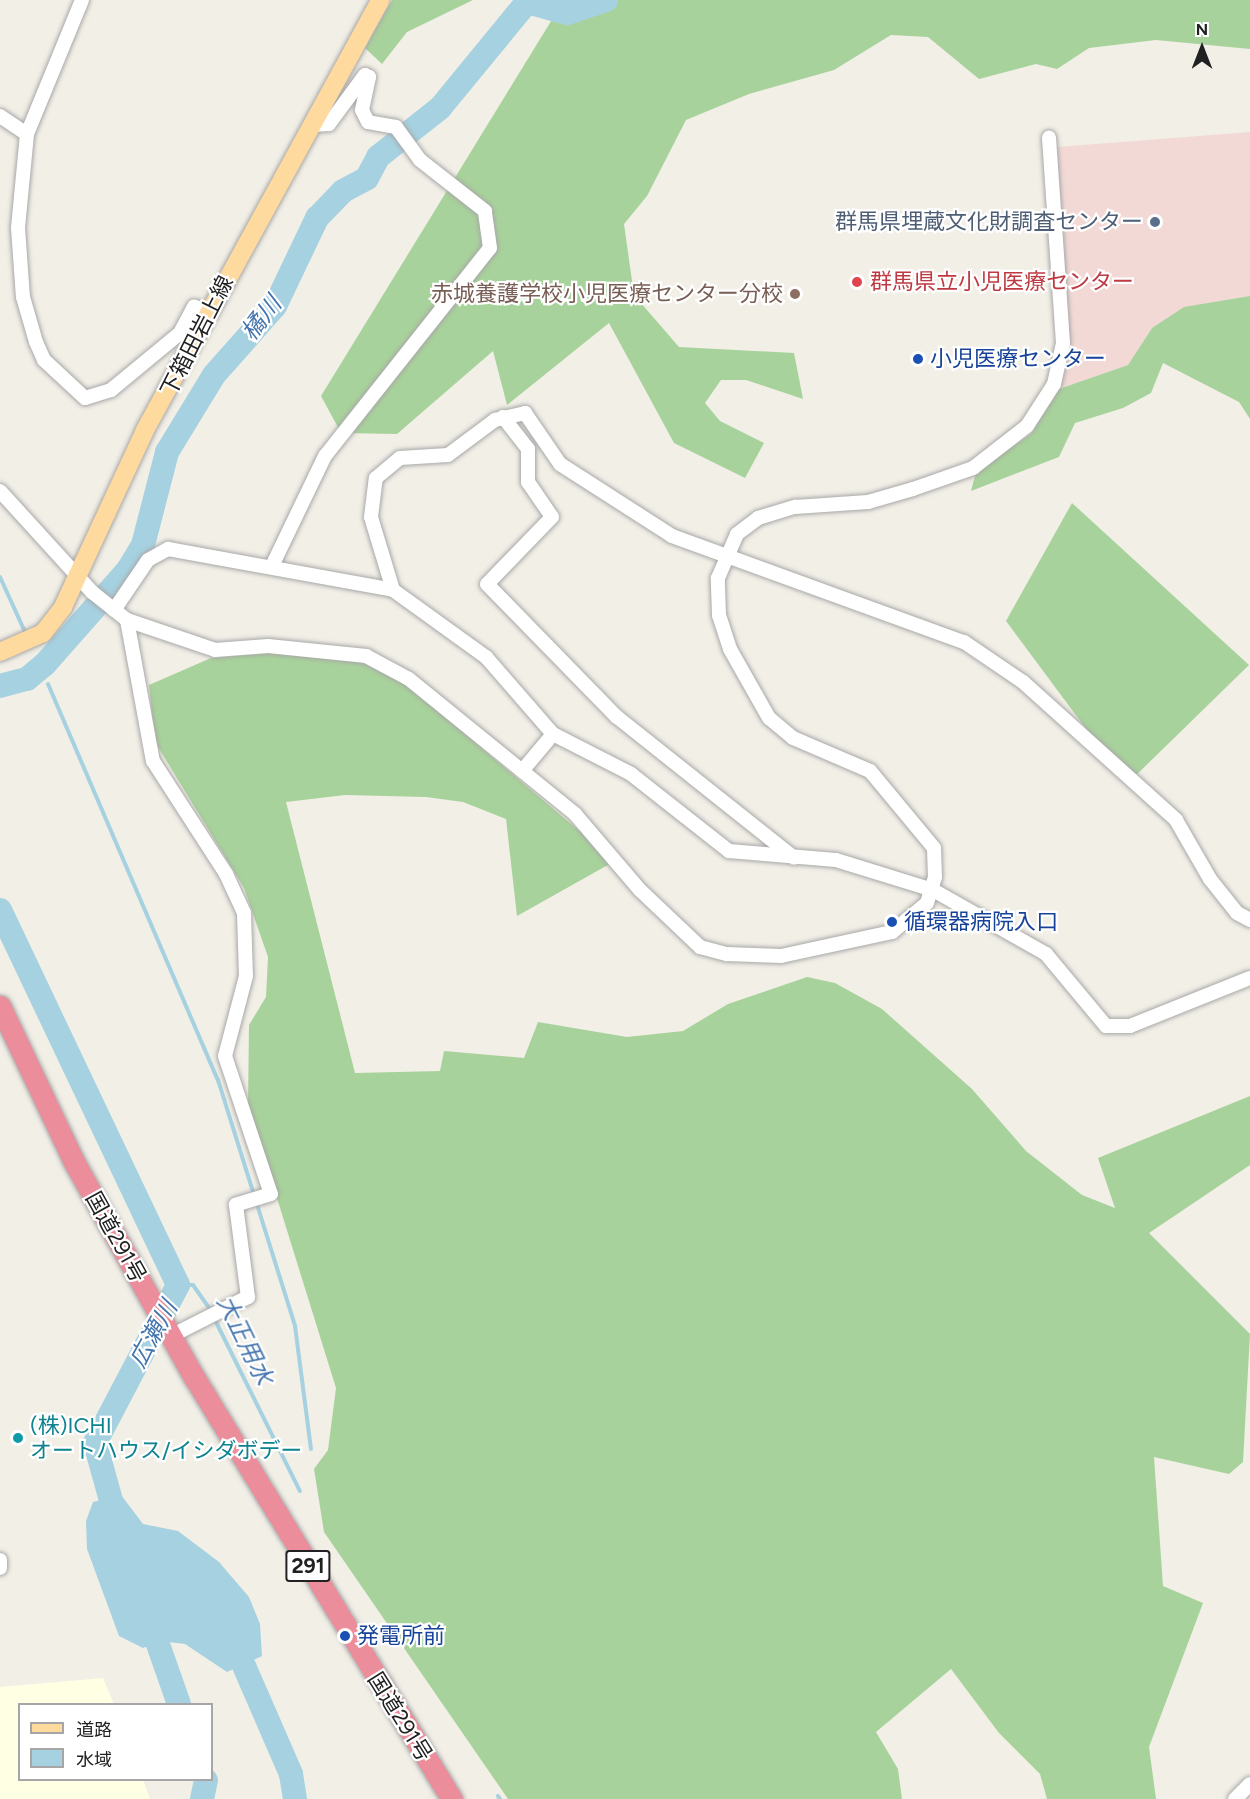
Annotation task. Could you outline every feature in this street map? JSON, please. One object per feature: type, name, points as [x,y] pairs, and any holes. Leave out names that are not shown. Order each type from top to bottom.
[{"type":"highway","name":"国道291号","points":[[0,1006],[73,1160],[157,1312],[452,1799]]},
{"type":"main road","name":"下箱田岩上線","points":[[8,648],[43,633],[78,577],[145,430],[208,310],[380,0]]},
{"type":"street","points":[[81,0],[27,134],[18,228],[22,297],[44,360],[66,384],[85,398],[111,390],[180,333],[195,307],[208,310]]},
{"type":"street","points":[[272,566],[325,456],[490,248],[485,211],[420,160],[396,127],[368,122],[362,110],[369,77],[365,75],[329,124],[312,125]]},
{"type":"street","points":[[0,116],[27,134]]},
{"type":"street","points":[[0,491],[92,592],[127,620],[215,650],[268,646],[366,656],[409,679],[575,814],[640,890],[700,947],[781,956],[882,935],[914,919],[933,890],[934,848],[893,794],[862,766],[793,738],[756,700],[719,615],[724,557],[737,534],[771,512],[868,502],[913,489],[973,468],[1027,426],[1054,384],[1063,343],[1049,137]]},
{"type":"street","points":[[393,590],[371,517],[376,478],[409,454],[420,459],[448,455],[502,417],[525,413],[560,464],[580,479],[672,536],[724,557],[964,642],[1023,682],[1176,820],[1210,879],[1237,913],[1250,920]]},
{"type":"street","points":[[502,417],[528,449],[528,483],[552,517],[487,584],[617,717],[794,858]]},
{"type":"street","points":[[112,609],[158,551],[272,566],[393,590],[486,657],[553,734],[631,774],[729,851],[836,860],[933,890],[1046,954],[1107,1026],[1130,1026],[1250,978]]},
{"type":"street","points":[[127,620],[153,761],[226,874],[244,913],[246,976],[225,1056],[269,1195],[240,1204],[248,1297],[170,1334]]},
{"type":"street","points":[[522,771],[553,734]]},
{"type":"street","points":[[0,1560],[0,1568]]},
{"type":"street","points":[[1235,1799],[1250,1784]]},
{"type":"shaded area","name":"群馬県埋蔵文化財調査センター","points":[[1250,132],[1250,296],[1184,308],[1152,328],[1128,365],[1059,389],[1068,362],[1057,147]]},
{"type":"shaded area","points":[[103,1678],[114,1703],[18,1703],[18,1781],[143,1781],[150,1799],[0,1799],[0,1687]]},
{"type":"green space","points":[[392,0],[473,0],[407,32],[382,64],[365,48]]},
{"type":"green space","points":[[564,0],[1250,0],[1250,49],[1156,40],[1089,48],[1057,69],[1036,64],[979,79],[928,37],[891,35],[834,70],[749,94],[686,120],[647,196],[624,224],[634,295],[679,347],[794,353],[803,399],[746,380],[721,380],[705,403],[720,421],[764,443],[745,478],[674,443],[609,323],[507,405],[493,351],[397,434],[341,433],[321,396]]},
{"type":"green space","points":[[1250,296],[1250,419],[1239,402],[1163,363],[1151,393],[1123,408],[1075,423],[1059,457],[971,491],[976,472],[1031,434],[1059,389],[1128,365],[1152,328],[1184,307]]},
{"type":"green space","points":[[1072,503],[1249,665],[1127,784],[1006,621]]},
{"type":"green space","points":[[271,653],[364,661],[407,685],[615,861],[517,916],[506,819],[463,802],[426,797],[345,795],[286,802],[355,1073],[440,1071],[444,1051],[524,1058],[538,1022],[627,1037],[683,1031],[728,1004],[807,977],[835,983],[882,1009],[972,1089],[1026,1151],[1082,1195],[1115,1208],[1098,1158],[1250,1096],[1250,1165],[1149,1233],[1250,1334],[1243,1462],[1229,1474],[1154,1457],[1163,1586],[1203,1603],[1149,1747],[1156,1799],[1047,1799],[1040,1774],[999,1733],[951,1669],[876,1732],[898,1769],[902,1799],[508,1799],[324,1532],[314,1469],[328,1450],[336,1388],[248,1105],[249,1025],[266,997],[268,957],[244,888],[155,742],[149,685],[211,658]]},
{"type":"water","points":[[121,1495],[143,1524],[178,1531],[219,1562],[249,1597],[260,1624],[262,1656],[227,1672],[185,1644],[160,1641],[143,1648],[119,1636],[87,1549],[86,1521],[93,1502]]},
{"type":"waterway","name":"橘川","points":[[0,686],[27,679],[45,664],[128,570],[143,545],[167,452],[214,375],[275,306],[317,218],[343,191],[367,178],[378,157],[440,108],[527,2],[567,13],[606,0]]},
{"type":"waterway","points":[[0,577],[26,634]]},
{"type":"waterway","points":[[48,684],[218,1080],[295,1326],[311,1449]]},
{"type":"waterway","name":"広瀬川","points":[[0,910],[178,1285],[95,1443],[119,1529]]},
{"type":"waterway","name":"大正用水","points":[[178,1285],[193,1285],[211,1311]]},
{"type":"waterway","name":"大正用水","points":[[214,1318],[300,1491]]},
{"type":"waterway","name":"広瀬川","points":[[146,1610],[179,1703]]},
{"type":"waterway","points":[[241,1659],[291,1774],[295,1799]]},
{"type":"waterway","name":"広瀬川","points":[[202,1799],[206,1781]]},
{"type":"place","name":"群馬県埋蔵文化財調査センター","points":[[1155,222]]},
{"type":"place","name":"群馬県立小児医療センター","points":[[857,282]]},
{"type":"place","name":"赤城養護学校小児医療センター分校","points":[[795,294]]},
{"type":"place","name":"小児医療センター","points":[[918,359]]},
{"type":"place","name":"循環器病院入口","points":[[892,922]]},
{"type":"place","name":"(株)ICHI オートハウス/イシダボデー","points":[[18,1438]]},
{"type":"place","name":"発電所前","points":[[345,1636]]}]
